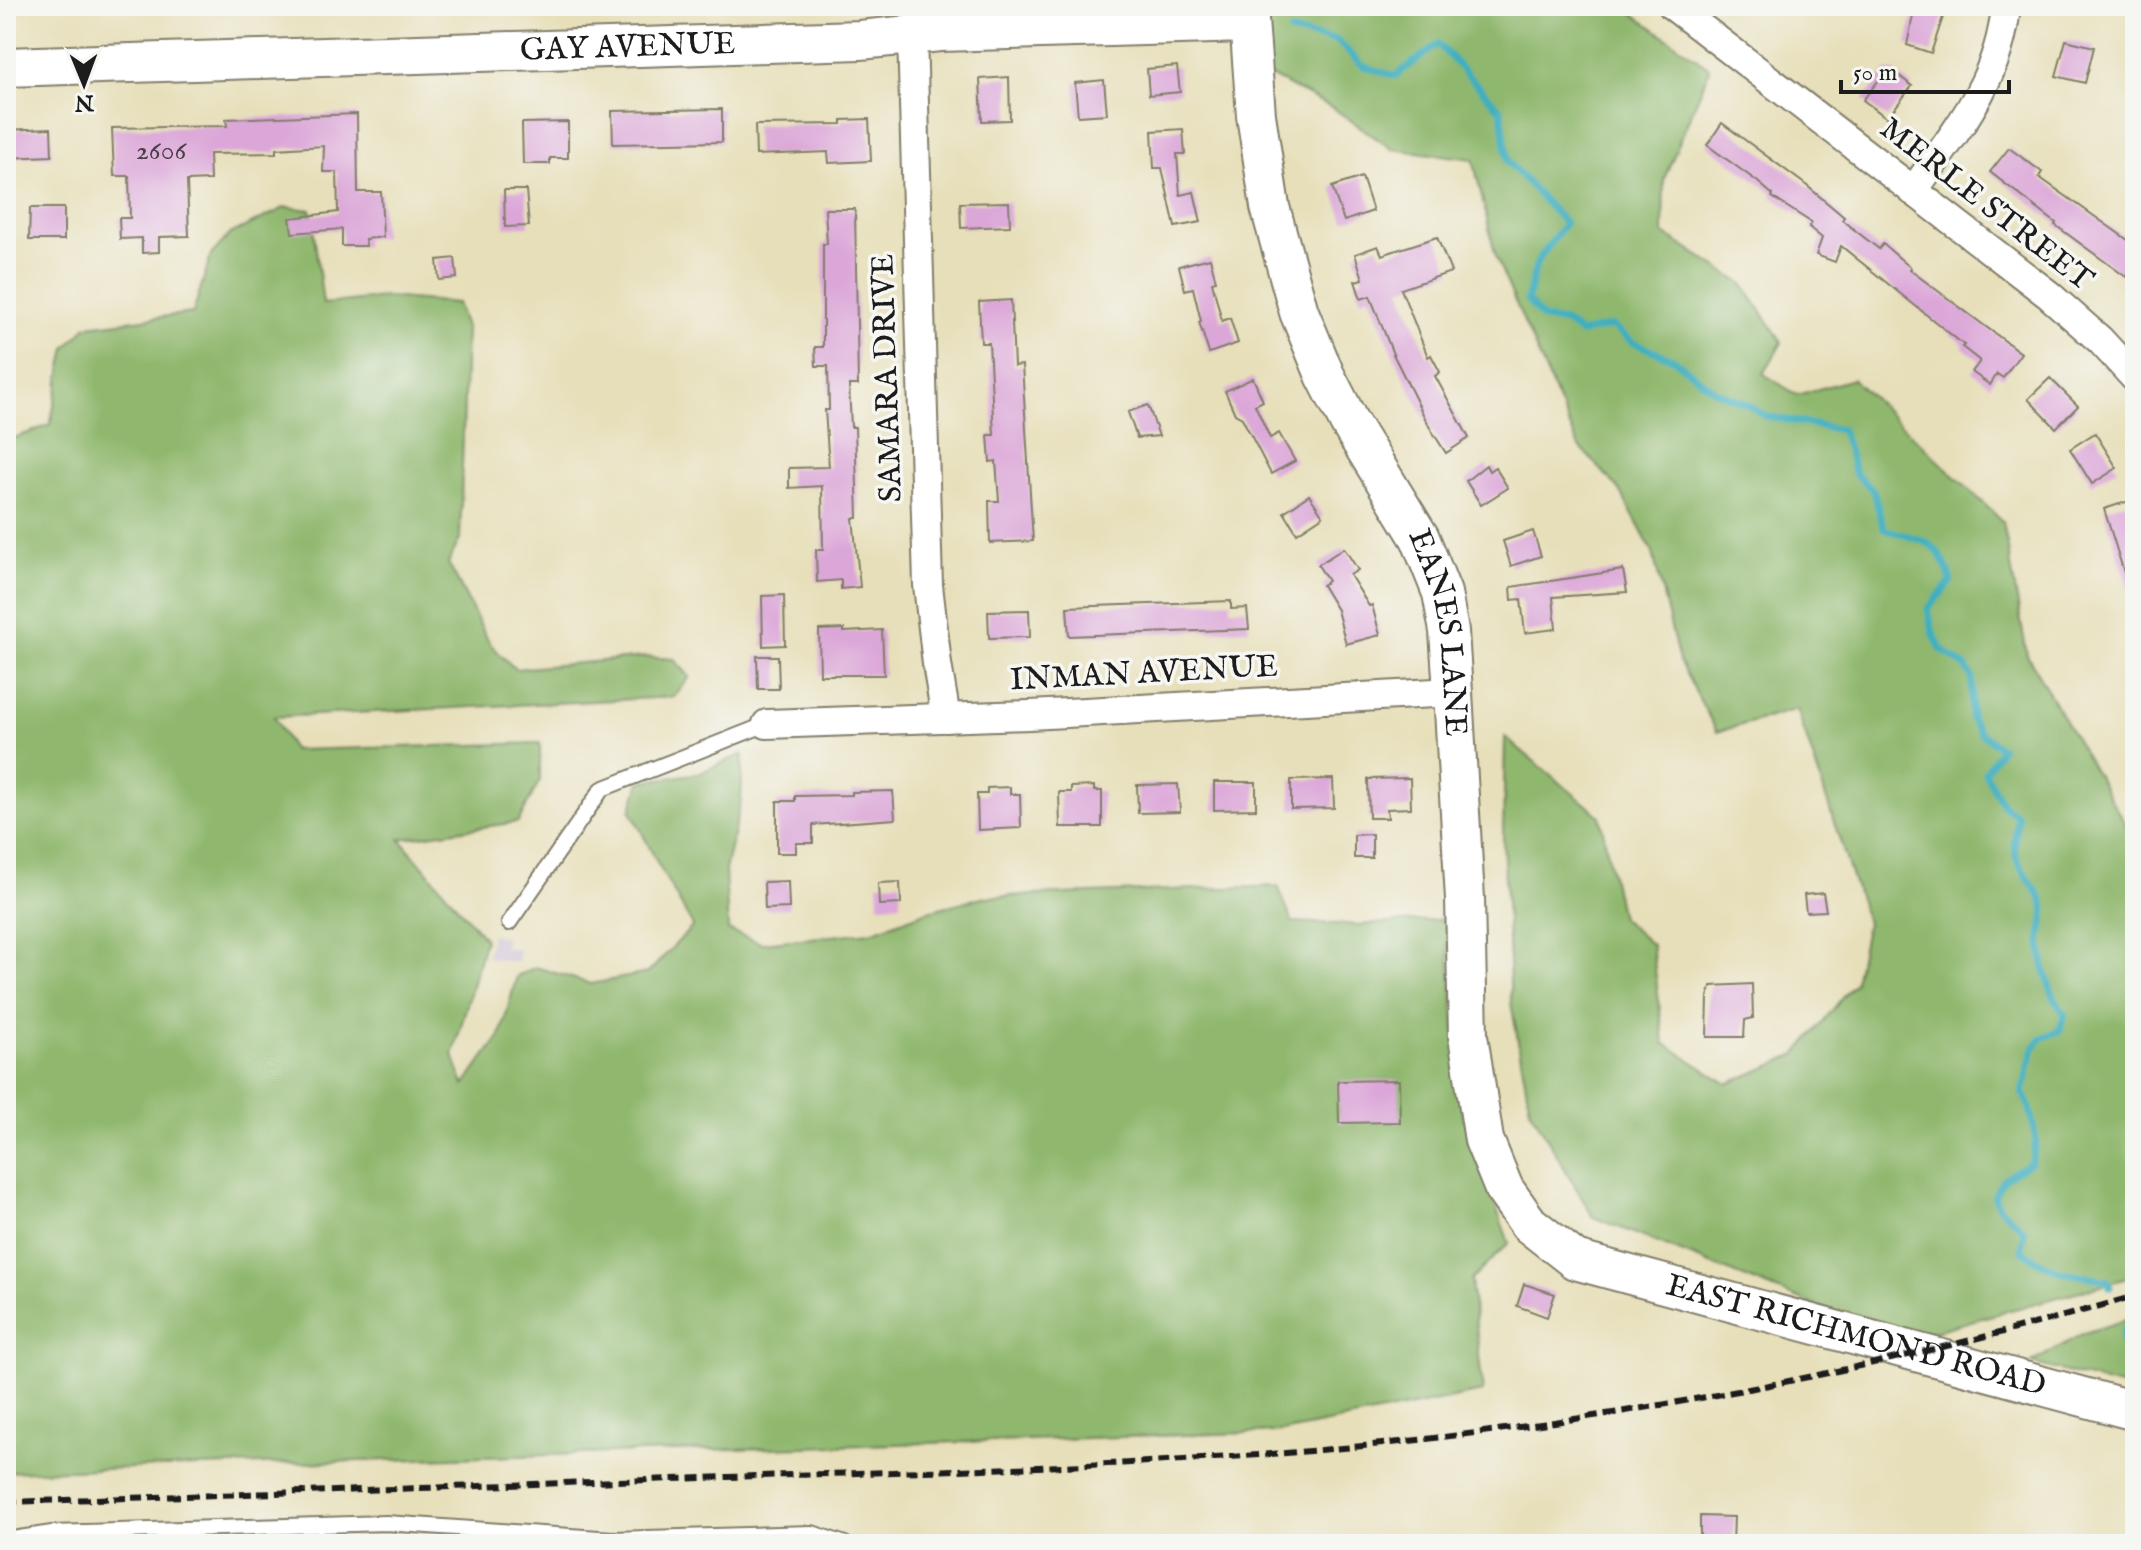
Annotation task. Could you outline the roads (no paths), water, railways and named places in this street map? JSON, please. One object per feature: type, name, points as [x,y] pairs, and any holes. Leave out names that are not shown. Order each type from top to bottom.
[{"type":"street","name":"MERLE STREET","points":[[1673,6],[2078,319],[2135,378]]},
{"type":"street","points":[[1913,191],[1985,88],[2004,28],[2006,6]]},
{"type":"street","name":"GAY AVENUE","points":[[6,67],[860,40],[1248,14]]},
{"type":"street","name":"EANES LANE","points":[[1248,14],[1256,115],[1267,192],[1287,277],[1325,375],[1349,422],[1420,538],[1438,580],[1449,631],[1465,899],[1468,1036],[1484,1140],[1504,1189],[1529,1224],[1575,1260]]},
{"type":"street","name":"SAMARA DRIVE","points":[[912,35],[928,585],[946,718]]},
{"type":"street","name":"INMAN AVENUE","points":[[767,724],[1453,692]]},
{"type":"street","name":"EAST RICHMOND ROAD","points":[[1575,1260],[2135,1411]]},
{"type":"lane","points":[[509,923],[602,789],[767,724]]},
{"type":"lane","points":[[6,1540],[52,1533],[386,1523],[613,1539],[812,1533],[845,1544]]},
{"type":"waterway","points":[[1291,32],[1336,40],[1363,66],[1395,76],[1438,44],[1501,110],[1508,162],[1565,223],[1537,262],[1527,300],[1543,319],[1565,322],[1580,333],[1612,326],[1632,342],[1673,359],[1715,391],[1747,404],[1765,416],[1842,430],[1856,475],[1873,490],[1884,529],[1928,543],[1941,556],[1951,581],[1928,609],[1933,633],[1941,649],[1966,667],[1972,678],[1971,718],[1980,733],[2001,748],[1985,773],[2003,805],[2017,815],[2015,852],[2044,907],[2042,957],[2051,989],[2065,1014],[2059,1031],[2042,1038],[2034,1048],[2028,1068],[2023,1094],[2030,1108],[2036,1141],[2031,1162],[2003,1179],[1994,1196],[1999,1207],[2024,1230],[2022,1250],[2062,1271],[2107,1280],[2110,1287]]},
{"type":"waterway","points":[[2125,1328],[2123,1338],[2135,1393]]},
{"type":"railway","points":[[6,1502],[1046,1467],[1205,1459],[1363,1446],[1558,1421],[1752,1388],[1945,1346],[2135,1296]]}]
